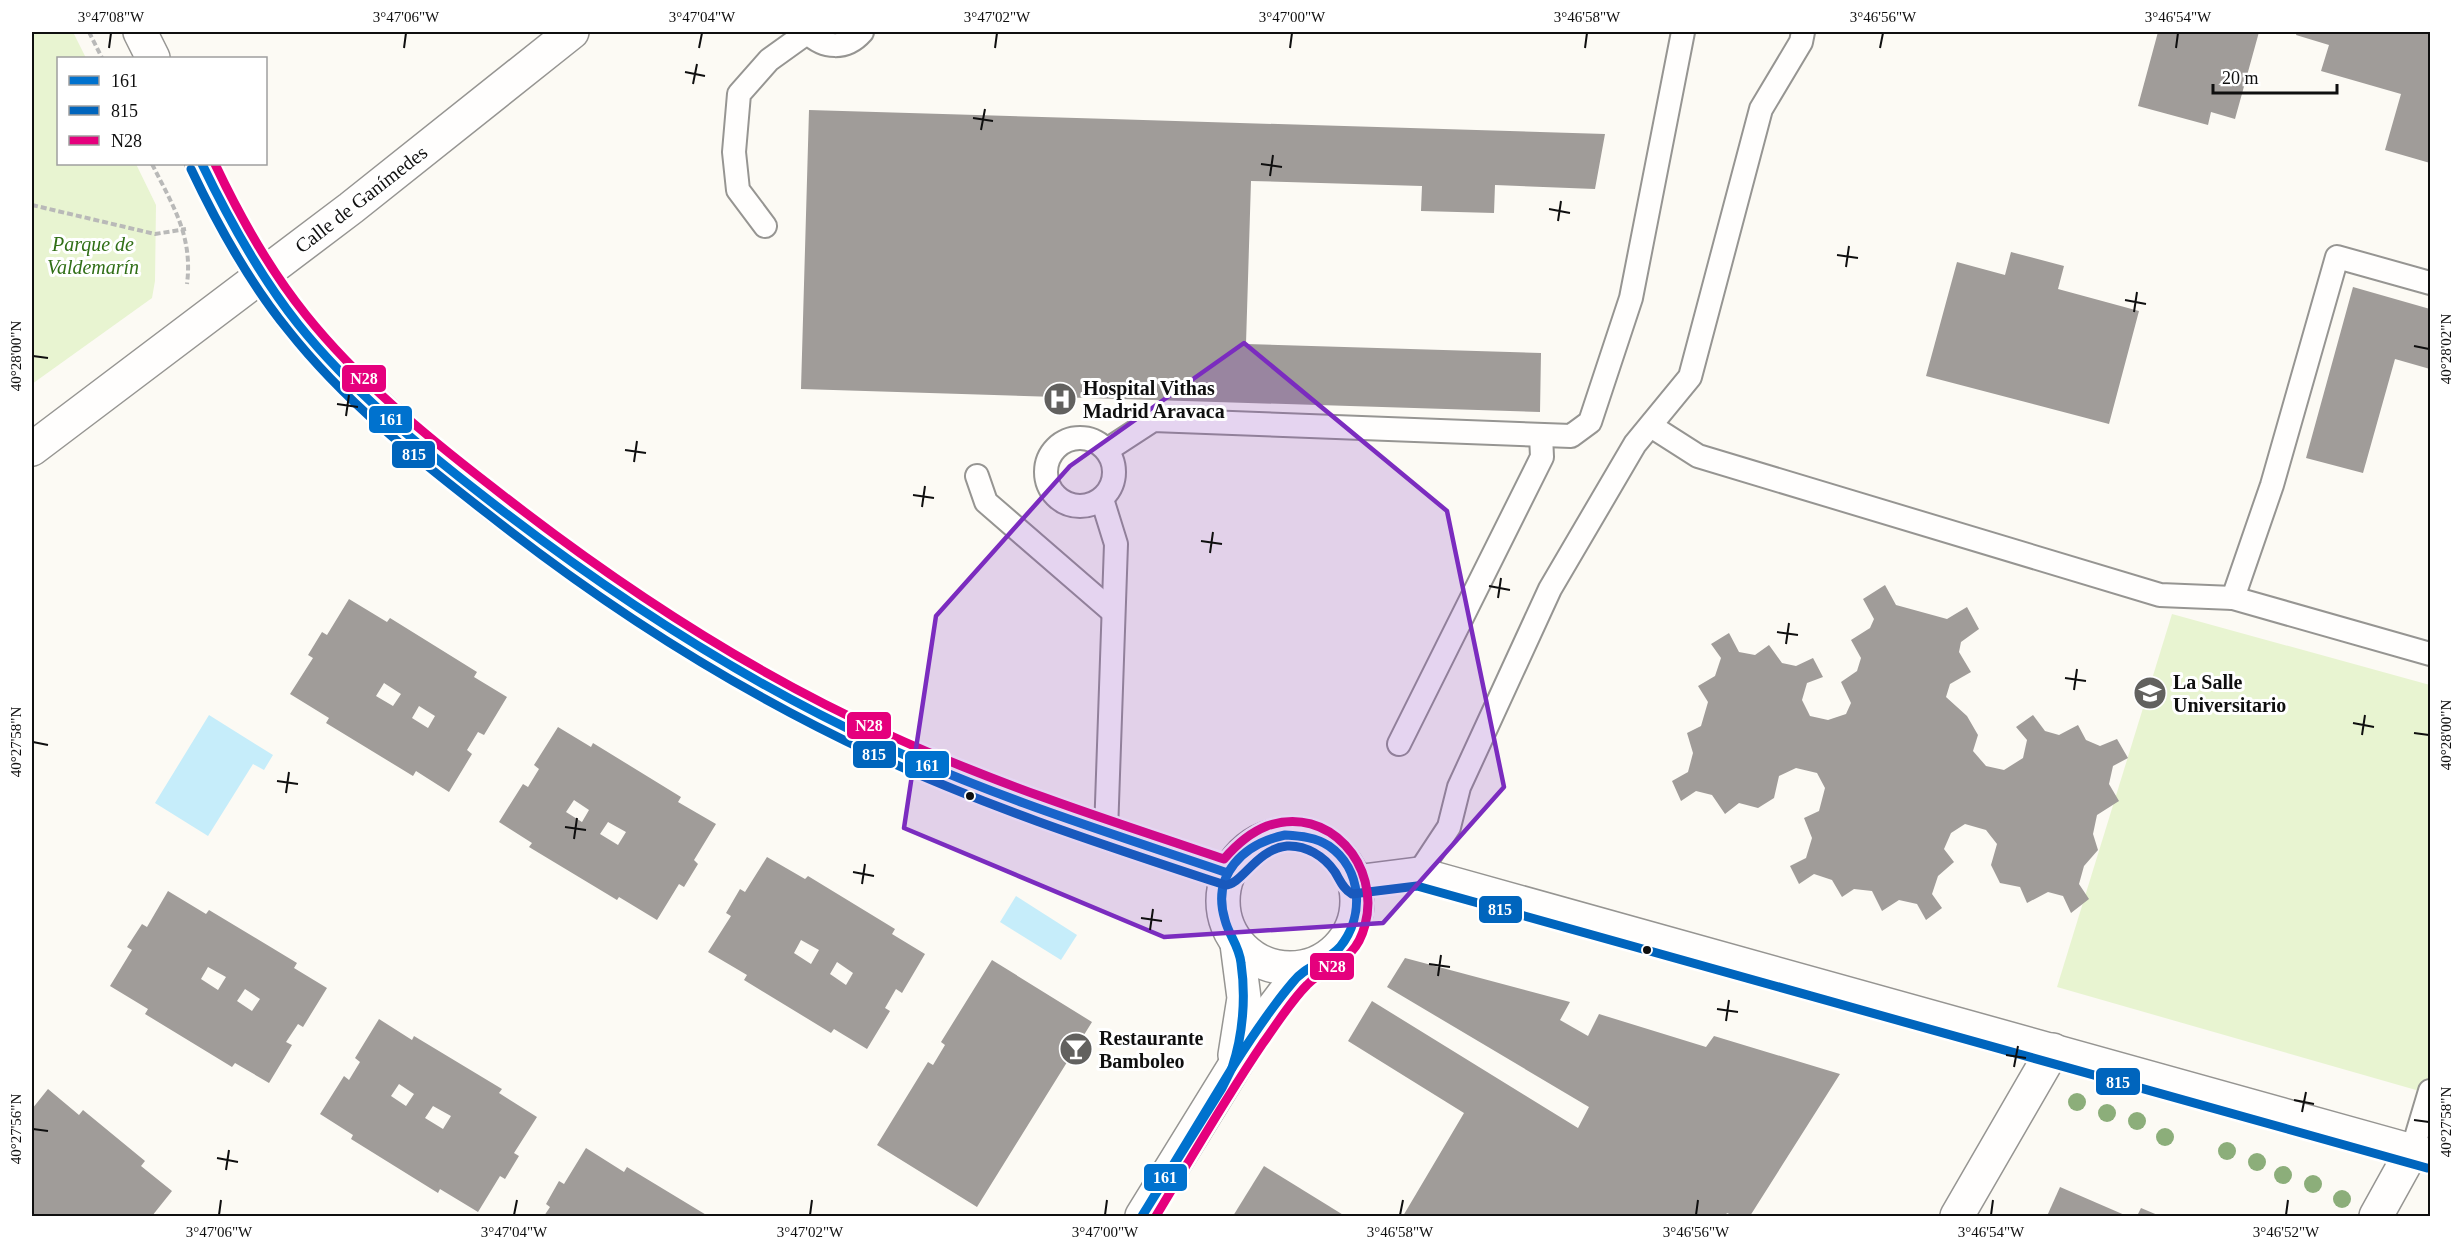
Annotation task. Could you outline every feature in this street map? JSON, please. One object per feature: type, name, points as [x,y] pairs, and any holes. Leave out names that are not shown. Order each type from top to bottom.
[{"type":"street","points":[[140,32],[152,57]]},
{"type":"street","name":"Calle de Ganímedes","points":[[32,448],[264,274],[572,32]]},
{"type":"street","points":[[202,165],[221,204],[264,274],[313,341],[368,397],[432,455],[559,554],[656,619],[833,722],[982,786],[1106,832],[1228,873]]},
{"type":"street","points":[[1142,1216],[1258,1028],[1296,978],[1310,966],[1329,957],[1344,942],[1354,923],[1358,903],[1355,882],[1346,864],[1332,848],[1315,838],[1295,833],[1274,835],[1256,842],[1239,855],[1228,873],[1222,891],[1222,909],[1227,927],[1237,944],[1252,957],[1270,966],[1290,969],[1310,966]]},
{"type":"street","points":[[1355,882],[1418,874],[2421,1154],[2376,1216]]},
{"type":"street","points":[[1230,1072],[1238,1043],[1244,998],[1237,944]]},
{"type":"street","points":[[1957,1216],[2054,1050]]},
{"type":"lane","points":[[765,226],[738,190],[734,152],[739,94],[769,60],[808,32],[817,41],[830,45],[843,45],[855,39],[862,32]]},
{"type":"lane","points":[[1107,450],[1154,420],[1571,436],[1590,422],[1631,298],[1683,32]]},
{"type":"lane","points":[[1418,874],[1449,827],[1459,788],[1550,589],[1635,444],[1690,376],[1761,109],[1801,42],[1803,32]]},
{"type":"lane","points":[[2234,598],[2271,485],[2337,257],[2430,283]]},
{"type":"lane","points":[[1651,426],[1698,456],[2148,592],[2160,595],[2234,598],[2430,654]]},
{"type":"lane","points":[[1399,744],[1542,457],[1541,435]]},
{"type":"lane","points":[[1083,438],[1096,442],[1107,450],[1113,462],[1114,475],[1111,489],[1102,499],[1090,506],[1076,507],[1064,503],[1053,495],[1046,483],[1045,469],[1053,451],[1069,439],[1083,438]]},
{"type":"lane","points":[[977,476],[986,502],[1113,612]]},
{"type":"lane","points":[[1102,499],[1116,544],[1106,832]]},
{"type":"lane","points":[[2421,1154],[2430,1091]]},
{"type":"path","points":[[89,32],[102,57]]},
{"type":"path","points":[[152,165],[184,230],[190,260],[186,288]]},
{"type":"path","points":[[32,205],[155,234],[184,230],[221,204]]},
{"type":"highlighted area","points":[[1244,343],[1447,511],[1504,787],[1383,923],[1164,937],[904,828],[936,616],[1070,466]]},
{"type":"green space","name":"Parque de Valdemarín","points":[[32,32],[73,32],[86,57],[57,57],[57,165],[136,165],[156,205],[155,281],[152,298],[32,384]]},
{"type":"green space","points":[[2172,614],[2430,685],[2430,1094],[2057,987]]},
{"type":"water","points":[[209,715],[273,755],[264,770],[253,764],[208,836],[155,803]]},
{"type":"water","points":[[1016,896],[1077,935],[1061,960],[1000,922]]},
{"type":"building","points":[[2158,32],[2259,32],[2235,119],[2211,112],[2208,125],[2138,106]]},
{"type":"building","points":[[2297,32],[2430,32],[2430,163],[2385,150],[2401,94],[2321,71],[2329,45],[2296,35]]},
{"type":"building","points":[[809,110],[1605,134],[1595,189],[1495,185],[1494,213],[1421,211],[1422,186],[1251,181],[1246,344],[1541,353],[1540,412],[801,389]]},
{"type":"building","points":[[2011,252],[2064,266],[2058,289],[2139,311],[2109,424],[1926,376],[1957,262],[2005,275]]},
{"type":"building","points":[[2353,287],[2430,309],[2430,369],[2395,359],[2363,473],[2306,458]]},
{"type":"building","points":[[1885,585],[1896,605],[1947,619],[1967,607],[1979,629],[1961,642],[1959,652],[1971,672],[1950,684],[1946,697],[1967,716],[1978,735],[1973,751],[1986,766],[2004,770],[2023,758],[2027,740],[2016,727],[2033,715],[2045,731],[2059,735],[2078,725],[2086,740],[2100,746],[2117,739],[2128,758],[2113,766],[2109,784],[2119,801],[2097,815],[2093,834],[2098,850],[2084,866],[2079,884],[2089,899],[2071,913],[2063,896],[2048,892],[2027,903],[2020,887],[2000,883],[1991,865],[1997,844],[1986,830],[1965,824],[1951,833],[1944,849],[1954,862],[1938,876],[1932,894],[1942,908],[1926,920],[1917,904],[1899,900],[1882,911],[1872,891],[1854,889],[1842,897],[1832,880],[1814,874],[1799,884],[1790,866],[1806,858],[1812,838],[1804,818],[1819,811],[1825,788],[1817,773],[1796,768],[1779,776],[1774,798],[1758,808],[1739,803],[1725,814],[1712,795],[1696,791],[1681,801],[1672,781],[1688,772],[1693,753],[1687,733],[1701,726],[1708,702],[1698,686],[1715,676],[1721,658],[1711,644],[1729,633],[1739,652],[1755,655],[1769,645],[1782,663],[1796,666],[1813,658],[1823,677],[1807,683],[1802,700],[1810,716],[1828,720],[1846,714],[1851,703],[1841,682],[1857,671],[1861,658],[1851,640],[1870,628],[1874,619],[1863,599]]},
{"type":"building","points":[[349,599],[387,622],[390,618],[477,672],[474,677],[507,697],[484,735],[478,732],[467,750],[472,754],[449,792],[416,771],[413,776],[326,723],[329,718],[290,694],[313,658],[308,655],[322,632],[327,635]],"holes":[[[384,683],[401,694],[393,706],[376,696]],[[419,706],[435,716],[428,728],[412,718]]]},
{"type":"building","points":[[558,727],[591,747],[593,743],[681,797],[678,802],[716,824],[694,860],[698,864],[684,887],[679,884],[657,920],[619,897],[617,900],[529,847],[532,843],[499,822],[523,784],[528,787],[539,769],[534,765]],"holes":[[[574,800],[589,810],[582,822],[566,812]],[[608,822],[626,832],[618,845],[600,834]]]},
{"type":"building","points":[[767,857],[805,879],[808,876],[895,929],[892,934],[925,954],[902,993],[896,989],[885,1008],[890,1011],[867,1049],[834,1029],[831,1033],[744,980],[747,975],[708,952],[731,916],[726,913],[740,889],[745,892]],"holes":[[[801,940],[819,950],[811,964],[794,953]],[[837,962],[853,973],[846,985],[830,974]]]},
{"type":"building","points":[[168,891],[206,914],[209,910],[297,963],[294,968],[327,988],[303,1027],[298,1024],[286,1042],[292,1045],[269,1083],[235,1063],[232,1067],[145,1014],[148,1009],[110,986],[132,950],[127,947],[142,924],[147,927]],"holes":[[[208,967],[226,977],[218,990],[201,979]],[[245,989],[260,999],[252,1011],[237,1001]]]},
{"type":"building","points":[[1405,958],[1570,1002],[1560,1020],[1588,1036],[1599,1014],[1706,1047],[1714,1036],[1840,1074],[1750,1216],[1734,1216],[1727,1213],[1725,1216],[1403,1216],[1464,1113],[1348,1041],[1372,1001],[1578,1128],[1589,1107],[1387,987]]},
{"type":"building","points":[[992,960],[1092,1022],[977,1207],[877,1145],[928,1062],[933,1065],[945,1045],[941,1042]]},
{"type":"building","points":[[379,1019],[412,1040],[414,1036],[502,1089],[499,1093],[537,1117],[514,1153],[519,1156],[505,1179],[500,1176],[478,1212],[440,1189],[438,1193],[351,1139],[353,1135],[320,1114],[344,1076],[349,1080],[360,1062],[355,1058]],"holes":[[[399,1084],[414,1094],[406,1106],[391,1096]],[[433,1106],[451,1116],[443,1129],[425,1118]]]},
{"type":"building","points":[[48,1089],[79,1115],[83,1110],[145,1161],[141,1166],[172,1191],[152,1216],[32,1216],[32,1109]]},
{"type":"building","points":[[586,1148],[624,1172],[627,1167],[708,1216],[544,1216],[550,1207],[546,1204],[559,1181],[564,1184]]},
{"type":"building","points":[[1264,1166],[1345,1216],[1233,1216]]},
{"type":"building","points":[[2060,1187],[2127,1216],[2047,1216]]},
{"type":"building","points":[[2141,1208],[2160,1216],[2137,1216]]},
{"type":"transit line","name":"161","points":[[203,165],[234,226],[270,286],[298,324],[340,372],[436,458],[579,567],[675,632],[725,662],[775,691],[878,743],[1007,797],[1228,873]]},
{"type":"transit line","name":"N28","points":[[216,165],[245,223],[268,261],[306,315],[326,339],[393,406],[537,522],[632,590],[731,653],[834,709],[928,752],[1054,801],[1224,859],[1254,832],[1267,826],[1290,822],[1311,824],[1329,832],[1345,845],[1357,862],[1365,882],[1368,903],[1361,938],[1348,955],[1315,977],[1289,1006],[1235,1086],[1156,1216]]},
{"type":"transit line","name":"815","points":[[191,169],[235,252],[273,311],[333,381],[382,428],[533,549],[626,614],[722,675],[873,754],[1047,825],[1225,885],[1238,879],[1267,853],[1287,846],[1301,847],[1326,861],[1344,887],[1352,894],[1417,886],[2427,1168]]},
{"type":"transit line","name":"161","points":[[1285,835],[1319,841],[1340,856],[1354,880],[1356,907],[1353,921],[1340,947],[1293,982],[1261,1024],[1232,1068],[1241,1029],[1243,976],[1240,957],[1225,920],[1222,904],[1223,889],[1227,875],[1244,854],[1270,839],[1285,835]]},
{"type":"transit line","name":"161","points":[[1232,1068],[1222,1088],[1142,1216],[1232,1068]]},
{"type":"place","name":"Hospital Vithas Madrid Aravaca","points":[[1060,399]]},
{"type":"place","name":"La Salle Universitario","points":[[2150,693]]},
{"type":"place","name":"Restaurante Bamboleo","points":[[1076,1049]]}]
